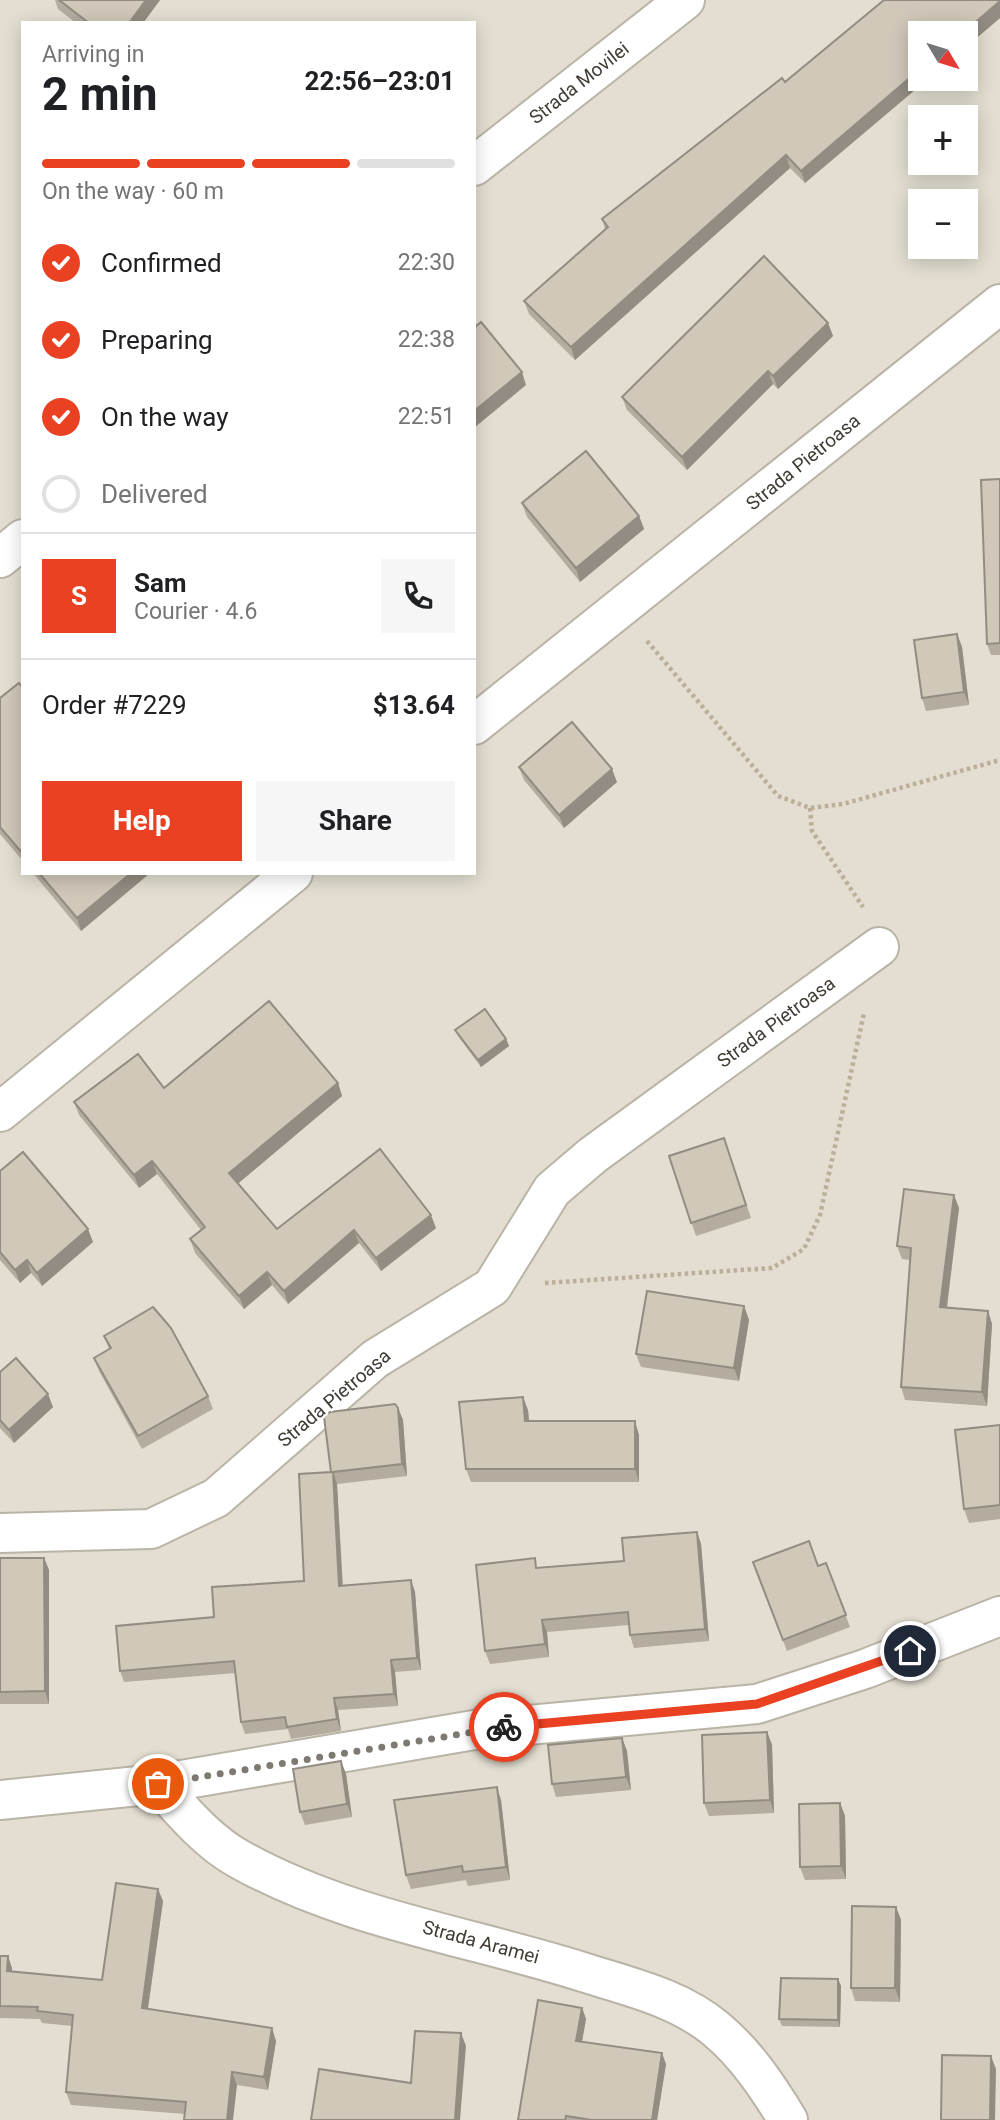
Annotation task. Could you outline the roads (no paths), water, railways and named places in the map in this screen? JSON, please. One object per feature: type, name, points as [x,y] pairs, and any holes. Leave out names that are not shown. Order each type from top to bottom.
[{"type":"street","name":"Strada Movilei","points":[[476,164],[685,0]]},
{"type":"street","name":"Strada Pietroasa","points":[[476,723],[1000,304]]},
{"type":"street","points":[[0,558],[21,541]]},
{"type":"street","points":[[0,1112],[291,875]]},
{"type":"street","name":"Strada Pietroasa","points":[[0,1533],[150,1529],[216,1498],[375,1359],[492,1287],[552,1190],[593,1155],[878,947]]},
{"type":"street","points":[[0,1800],[158,1784],[474,1730],[757,1704],[865,1669],[1000,1616]]},
{"type":"street","name":"Strada Aramei","points":[[158,1784],[192,1821],[237,1858],[329,1901],[539,1958],[656,1995],[687,2010],[716,2029],[763,2079],[788,2120]]}]
